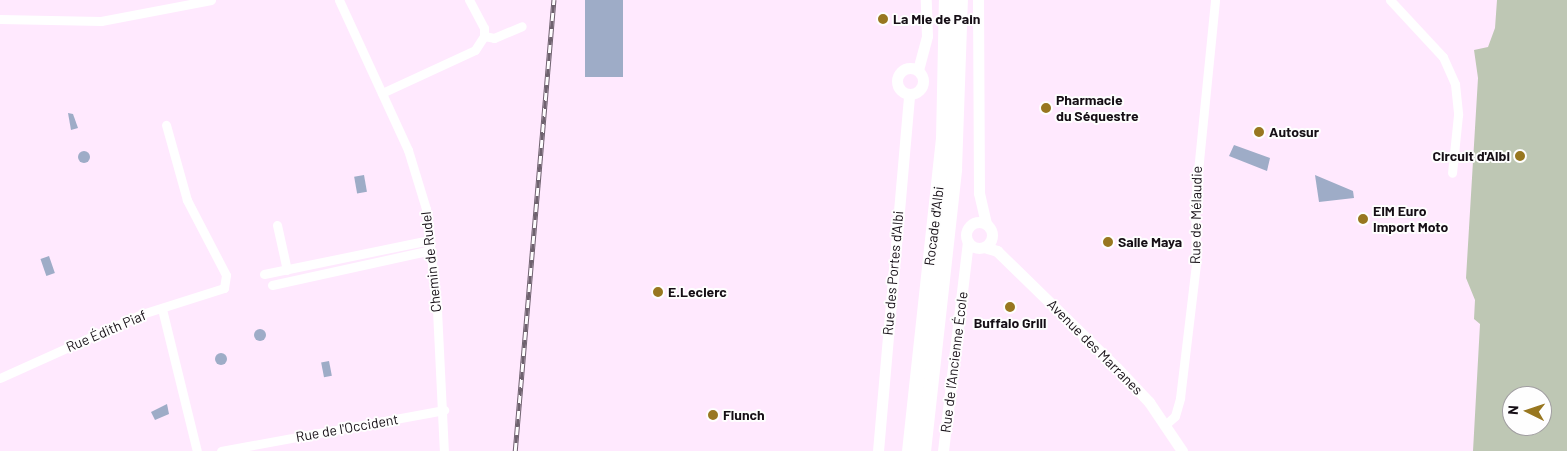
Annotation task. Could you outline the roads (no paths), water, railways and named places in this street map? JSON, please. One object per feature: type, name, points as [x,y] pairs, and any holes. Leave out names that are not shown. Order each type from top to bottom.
[{"type":"highway","points":[[942,0],[943,139]]},
{"type":"highway","name":"Rocade d'Albi","points":[[909,451],[943,139],[946,0]]},
{"type":"highway","name":"Rocade d'Albi","points":[[923,451],[954,170],[960,0]]},
{"type":"street","points":[[0,19],[101,21],[211,0]]},
{"type":"street","name":"Chemin de Rudel","points":[[339,0],[408,150],[426,209],[444,410],[444,451]]},
{"type":"street","points":[[382,93],[475,50],[484,36],[484,28],[469,0]]},
{"type":"street","points":[[918,70],[927,36],[926,0]]},
{"type":"street","points":[[964,272],[992,238],[991,229],[986,224],[979,193],[978,0]]},
{"type":"street","name":"Rue de Mélaudie","points":[[1165,425],[1175,416],[1180,398],[1196,264],[1195,192],[1215,0]]},
{"type":"street","points":[[1390,0],[1443,57],[1455,84],[1458,115],[1452,173]]},
{"type":"street","points":[[484,36],[494,38],[522,26]]},
{"type":"street","points":[[906,68],[918,70],[923,77],[922,85],[917,92],[909,94],[899,88],[898,76],[906,68]]},
{"type":"street","name":"Rue des Portes d'Albi","points":[[878,451],[909,94]]},
{"type":"street","points":[[162,309],[224,288],[227,282],[187,200],[166,125]]},
{"type":"street","points":[[979,193],[966,234],[968,242],[982,248]]},
{"type":"street","points":[[969,226],[977,222],[986,224]]},
{"type":"street","points":[[277,225],[286,270]]},
{"type":"street","name":"Avenue des Marranes","points":[[992,238],[997,251],[1117,368],[1165,425],[1182,451]]},
{"type":"street","points":[[264,274],[430,240]]},
{"type":"street","name":"Rue de l’Ancienne École","points":[[943,451],[968,242]]},
{"type":"street","name":"Avenue des Marranes","points":[[982,248],[997,251]]},
{"type":"street","points":[[272,285],[431,250]]},
{"type":"street","name":"Rue Édith Piaf","points":[[0,378],[142,314],[162,309],[197,451]]},
{"type":"street","name":"Rue de l'Occident","points":[[221,451],[444,410]]},
{"type":"water","points":[[585,0],[623,0],[623,77],[585,77]]},
{"type":"water","points":[[68,113],[73,114],[78,128],[71,130]]},
{"type":"water","points":[[1234,145],[1270,158],[1267,171],[1229,156]]},
{"type":"water","points":[[82,151],[86,151],[90,157],[86,163],[82,163],[78,159],[78,155]]},
{"type":"water","points":[[364,175],[367,192],[357,193],[354,177]]},
{"type":"water","points":[[1315,175],[1353,191],[1354,198],[1319,202]]},
{"type":"water","points":[[49,256],[55,273],[46,276],[40,259]]},
{"type":"water","points":[[258,329],[262,329],[266,335],[262,341],[258,341],[254,337],[254,333]]},
{"type":"water","points":[[221,353],[227,359],[221,365],[215,359]]},
{"type":"water","points":[[329,361],[332,376],[324,377],[321,363]]},
{"type":"water","points":[[167,404],[169,414],[155,420],[151,412]]},
{"type":"railway","points":[[515,451],[554,0]]},
{"type":"place","name":"La Mie de Pain","points":[[883,19]]},
{"type":"place","name":"Pharmacie du Séquestre","points":[[1046,108]]},
{"type":"place","name":"Autosur","points":[[1259,132]]},
{"type":"place","name":"Circuit d'Albi","points":[[1520,156]]},
{"type":"place","name":"EIM Euro Import Moto","points":[[1363,219]]},
{"type":"place","name":"Salle Maya","points":[[1108,242]]},
{"type":"place","name":"E.Leclerc","points":[[658,292]]},
{"type":"place","name":"Buffalo Grill","points":[[1010,307]]},
{"type":"place","name":"Flunch","points":[[713,415]]}]
